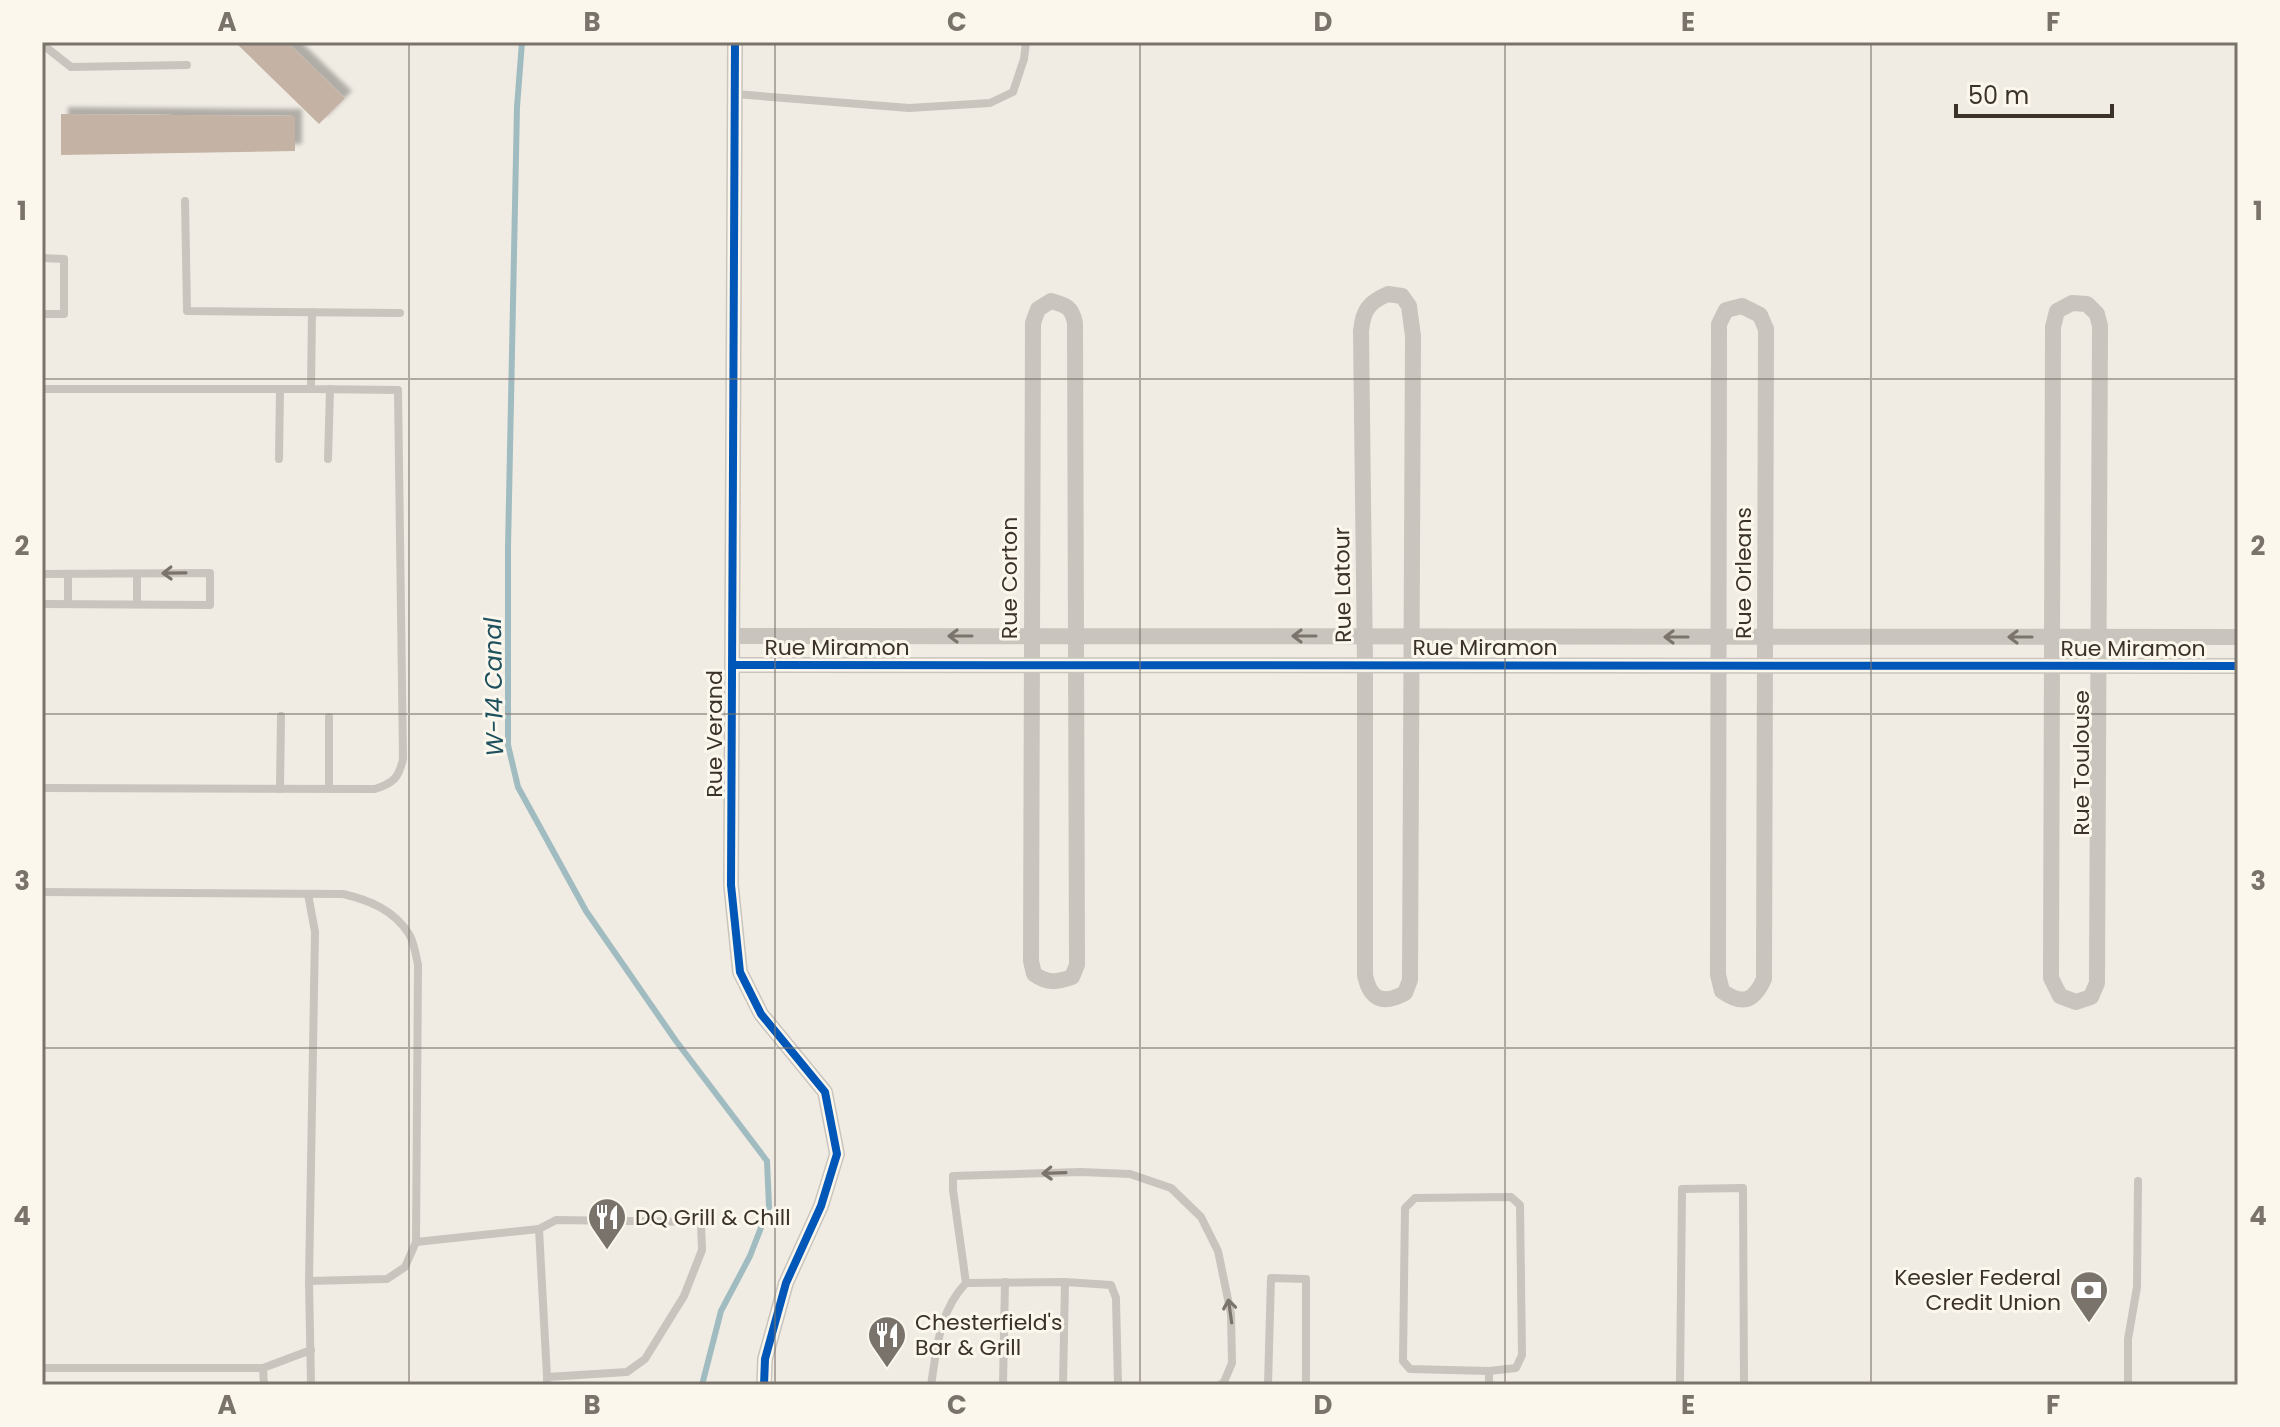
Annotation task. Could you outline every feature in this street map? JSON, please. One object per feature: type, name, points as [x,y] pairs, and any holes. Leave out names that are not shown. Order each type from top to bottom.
[{"type":"street","name":"Rue Verand","points":[[735,42],[731,885],[740,972],[761,1014],[825,1092],[837,1154],[821,1206],[786,1283],[765,1359],[764,1385]]},
{"type":"street","name":"Rue Latour","points":[[1388,294],[1402,296],[1409,306],[1413,336],[1410,636],[1410,980],[1405,993],[1392,1000],[1377,998],[1368,988],[1365,975],[1361,331],[1363,315],[1372,301],[1388,294]]},
{"type":"street","name":"Rue Corton","points":[[1051,301],[1066,305],[1073,312],[1075,323],[1078,636],[1077,965],[1072,977],[1058,982],[1044,981],[1034,974],[1031,961],[1033,323],[1038,309],[1051,301]]},
{"type":"street","name":"Rue Toulouse","points":[[2072,303],[2087,304],[2097,314],[2100,326],[2100,637],[2097,983],[2091,997],[2076,1002],[2060,996],[2051,978],[2055,474],[2053,327],[2057,311],[2072,303]]},
{"type":"street","name":"Rue Orleans","points":[[1742,306],[1760,315],[1766,329],[1765,637],[1764,979],[1757,994],[1748,999],[1731,998],[1722,991],[1718,975],[1719,324],[1726,310],[1742,306]]},
{"type":"street","name":"Rue Miramon","points":[[733,636],[2238,637]]},
{"type":"street","name":"Rue Miramon","points":[[733,665],[2238,666]]},
{"type":"lane","points":[[735,94],[909,108],[990,103],[1013,92],[1026,42]]},
{"type":"lane","points":[[47,48],[71,67],[187,65]]},
{"type":"lane","points":[[185,201],[187,311],[400,313]]},
{"type":"lane","points":[[42,258],[64,259],[64,314],[42,314]]},
{"type":"lane","points":[[311,389],[312,312]]},
{"type":"lane","points":[[42,389],[398,390],[403,759],[399,776],[390,785],[375,789],[42,788]]},
{"type":"lane","points":[[279,459],[280,389]]},
{"type":"lane","points":[[328,459],[330,389]]},
{"type":"lane","points":[[42,574],[210,573],[210,605],[42,604]]},
{"type":"lane","points":[[68,574],[68,604]]},
{"type":"lane","points":[[137,574],[137,604]]},
{"type":"lane","points":[[280,789],[281,716]]},
{"type":"lane","points":[[329,717],[329,789]]},
{"type":"lane","points":[[42,892],[343,894],[369,900],[390,914],[410,935],[418,965],[416,1242],[405,1267],[387,1279],[309,1281]]},
{"type":"lane","points":[[308,894],[315,932],[309,1281],[311,1385]]},
{"type":"lane","points":[[966,1283],[953,1176],[1080,1172],[1130,1174],[1171,1188],[1201,1217],[1218,1251],[1231,1314],[1232,1351],[1232,1363],[1220,1385]]},
{"type":"lane","points":[[2128,1385],[2128,1339],[2137,1287],[2138,1181]]},
{"type":"lane","points":[[1680,1385],[1682,1189],[1743,1188],[1744,1385]]},
{"type":"lane","points":[[1511,1197],[1520,1205],[1522,1355],[1516,1368],[1489,1371],[1410,1369],[1403,1361],[1405,1208],[1415,1198],[1511,1197]]},
{"type":"lane","points":[[416,1242],[539,1229],[556,1220],[701,1222],[702,1250],[684,1296],[645,1359],[627,1372],[547,1381],[539,1229]]},
{"type":"lane","points":[[1268,1385],[1271,1278],[1306,1279],[1306,1385]]},
{"type":"lane","points":[[1003,1385],[1005,1282]]},
{"type":"lane","points":[[1063,1385],[1065,1282]]},
{"type":"lane","points":[[931,1385],[942,1320],[955,1294],[966,1283],[1065,1282],[1111,1285],[1116,1298],[1118,1385]]},
{"type":"lane","points":[[42,1368],[263,1368],[311,1350]]},
{"type":"lane","points":[[263,1368],[264,1385]]},
{"type":"lane","points":[[1489,1371],[1489,1385]]},
{"type":"building","points":[[235,42],[287,42],[345,98],[319,124]]},
{"type":"building","points":[[61,114],[295,116],[295,151],[61,155]]},
{"type":"waterway","name":"W-14 Canal","points":[[522,42],[517,107],[508,548],[508,745],[518,787],[586,911],[676,1041],[767,1161],[769,1207],[750,1256],[721,1311],[702,1385]]},
{"type":"cycle path","points":[[735,42],[731,885],[740,972],[761,1014],[825,1092],[837,1154],[821,1206],[786,1283],[765,1359],[764,1385]]},
{"type":"cycle path","points":[[733,665],[2238,666]]},
{"type":"place","name":"DQ Grill & Chill","points":[[607,1251]]},
{"type":"place","name":"Keesler Federal Credit Union","points":[[2089,1324]]},
{"type":"place","name":"Chesterfield's Bar & Grill","points":[[887,1369]]}]
